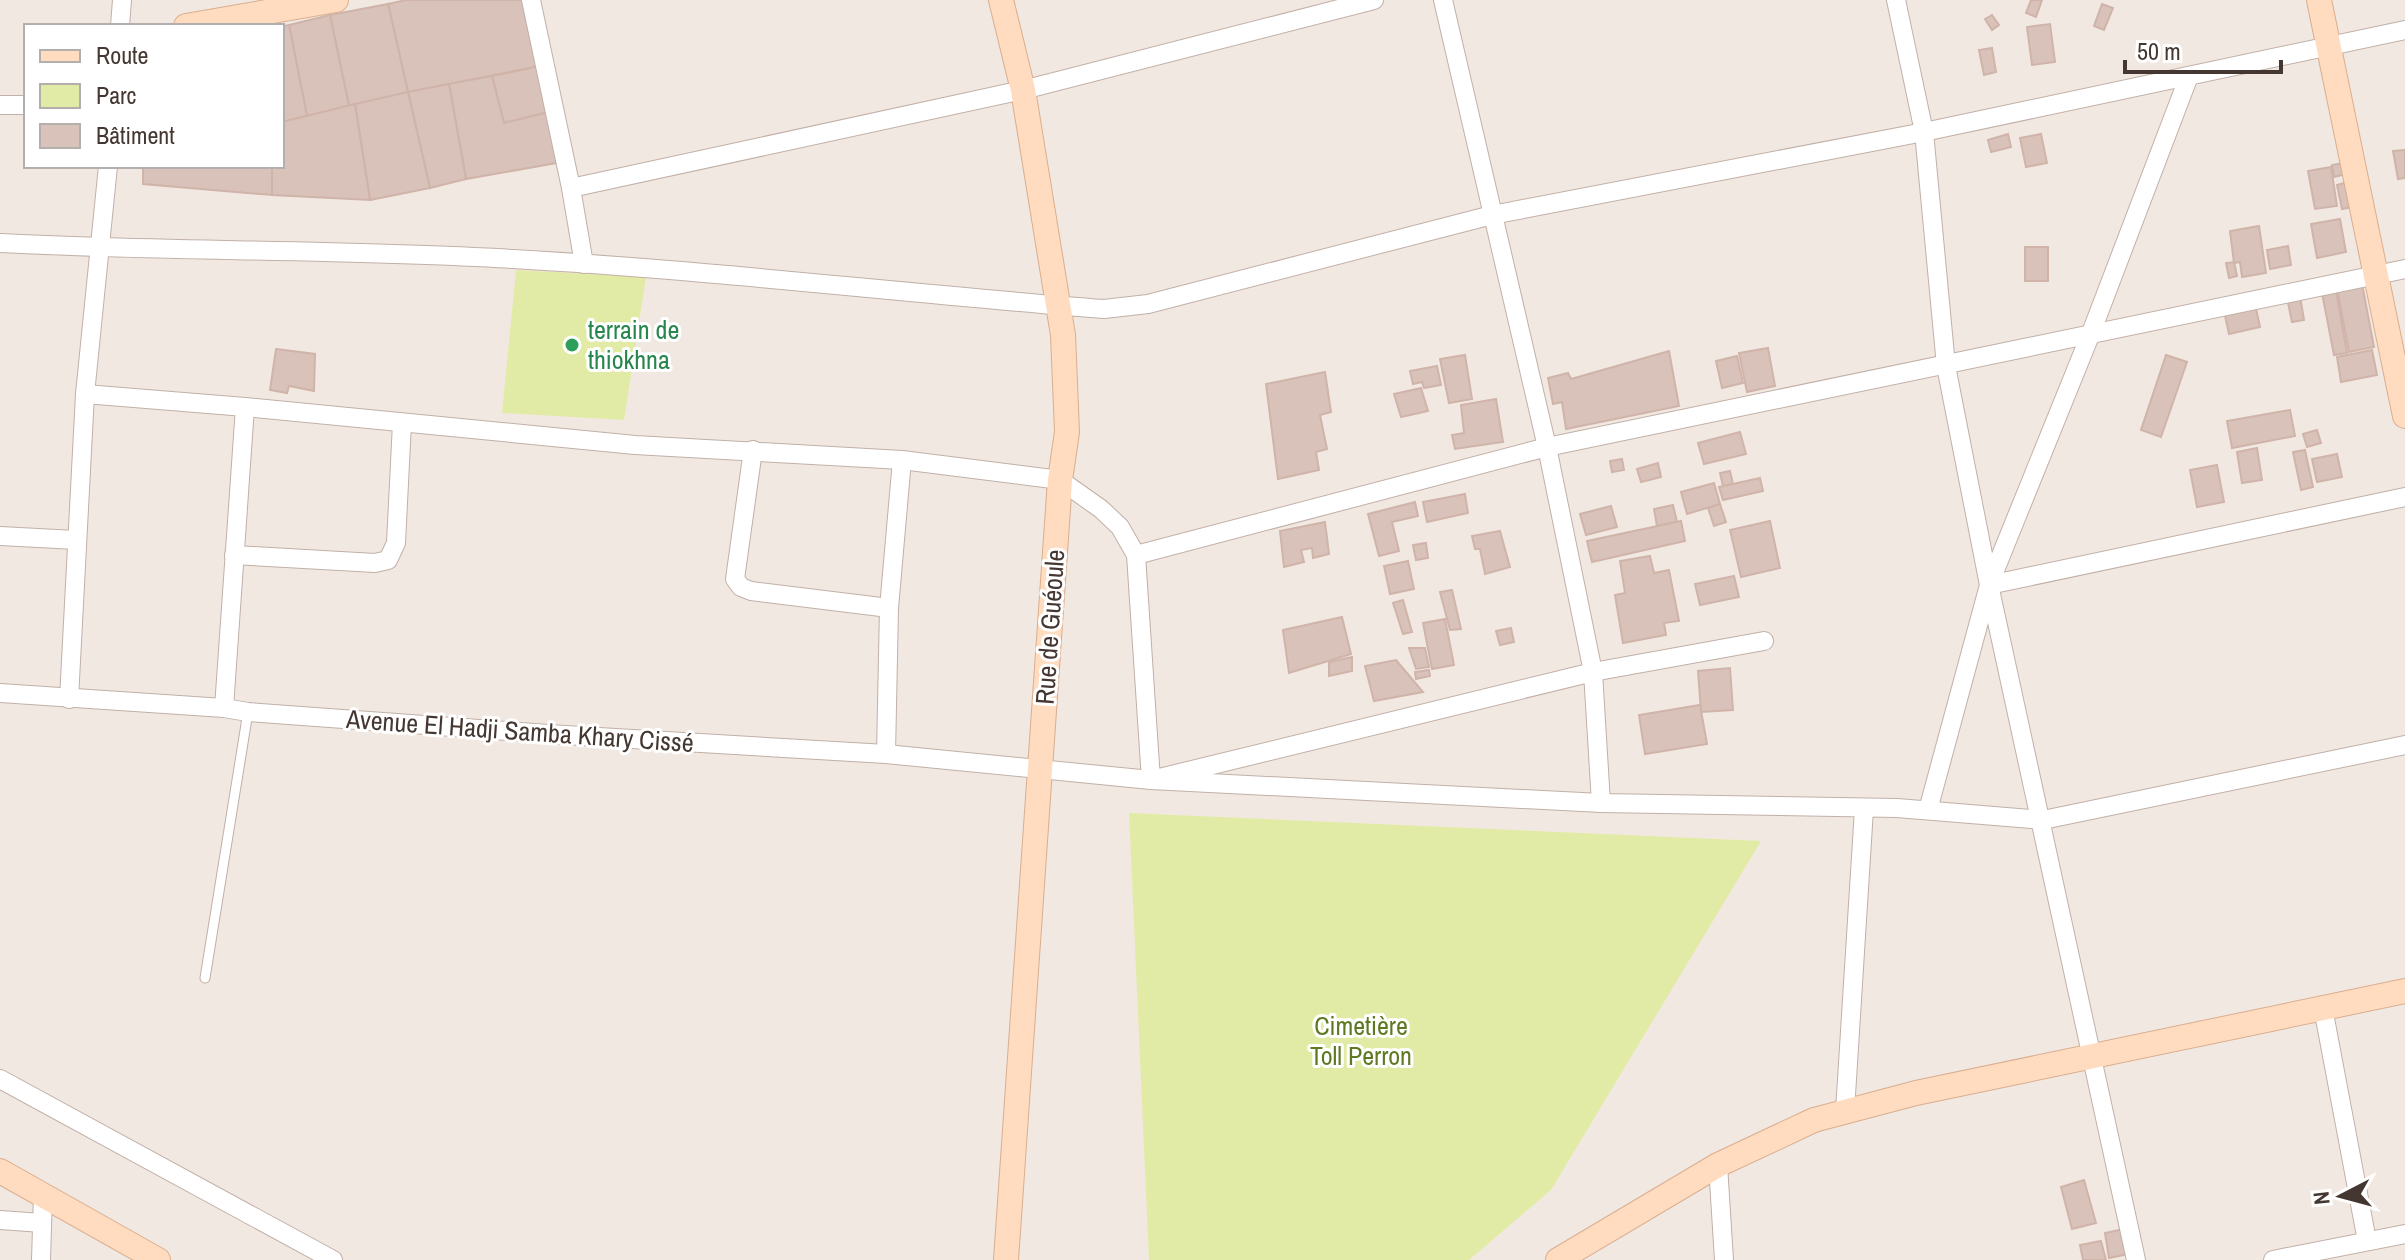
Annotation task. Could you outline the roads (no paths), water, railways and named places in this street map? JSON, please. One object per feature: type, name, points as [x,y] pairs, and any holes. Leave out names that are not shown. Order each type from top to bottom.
[{"type":"street","points":[[120,24],[122,0]]},
{"type":"street","points":[[198,24],[336,0]]},
{"type":"street","points":[[531,0],[584,264]]},
{"type":"street","name":"Rue de Guéoule","points":[[1001,0],[1023,90],[1063,335],[1067,432],[1060,480],[1006,1260]]},
{"type":"street","points":[[571,188],[1023,90],[1374,0]]},
{"type":"street","points":[[1443,0],[1547,447],[1593,672],[1601,803]]},
{"type":"street","points":[[1896,0],[1924,132],[1946,366],[1989,585],[2043,820],[2136,1260]]},
{"type":"street","points":[[2319,0],[2405,416]]},
{"type":"street","points":[[0,243],[584,264],[1104,309],[1148,304],[1492,215],[1924,132],[2405,30]]},
{"type":"street","points":[[1928,810],[1989,585],[2091,333],[2189,76]]},
{"type":"street","points":[[0,105],[24,105]]},
{"type":"street","points":[[69,699],[85,394],[108,168]]},
{"type":"street","points":[[1136,555],[1547,447],[2405,269]]},
{"type":"street","points":[[85,394],[635,445],[902,460],[1060,480],[1101,509],[1120,527],[1136,555],[1151,780],[1593,672],[1764,641]]},
{"type":"street","points":[[224,708],[245,407]]},
{"type":"street","points":[[234,555],[375,563],[388,560],[396,543],[402,423]]},
{"type":"street","points":[[753,450],[735,579],[741,587],[751,591],[889,608]]},
{"type":"street","points":[[886,754],[889,608],[902,460]]},
{"type":"street","points":[[1989,585],[2405,497]]},
{"type":"street","points":[[0,536],[76,540]]},
{"type":"street","name":"Avenue El Hadji Samba Khary Cissé","points":[[0,693],[548,734],[886,754],[1151,780],[1601,803],[1928,810],[2043,820],[2405,745]]},
{"type":"street","points":[[1845,1111],[1864,809]]},
{"type":"street","points":[[1558,1260],[1718,1165],[1814,1120],[2093,1056],[2405,991]]},
{"type":"street","points":[[2323,1008],[2367,1241]]},
{"type":"street","points":[[0,1079],[333,1260]]},
{"type":"street","points":[[1718,1165],[1724,1260]]},
{"type":"street","points":[[0,1171],[158,1260]]},
{"type":"street","points":[[41,1260],[43,1195]]},
{"type":"street","points":[[0,1220],[42,1223]]},
{"type":"street","points":[[2273,1260],[2405,1234]]},
{"type":"lane","points":[[205,978],[248,712]]},
{"type":"place","name":"terrain de thiokhna","points":[[572,345]]},
{"type":"park label","name":"Cimetière Toll Perron","points":[[1361,1041]]}]
